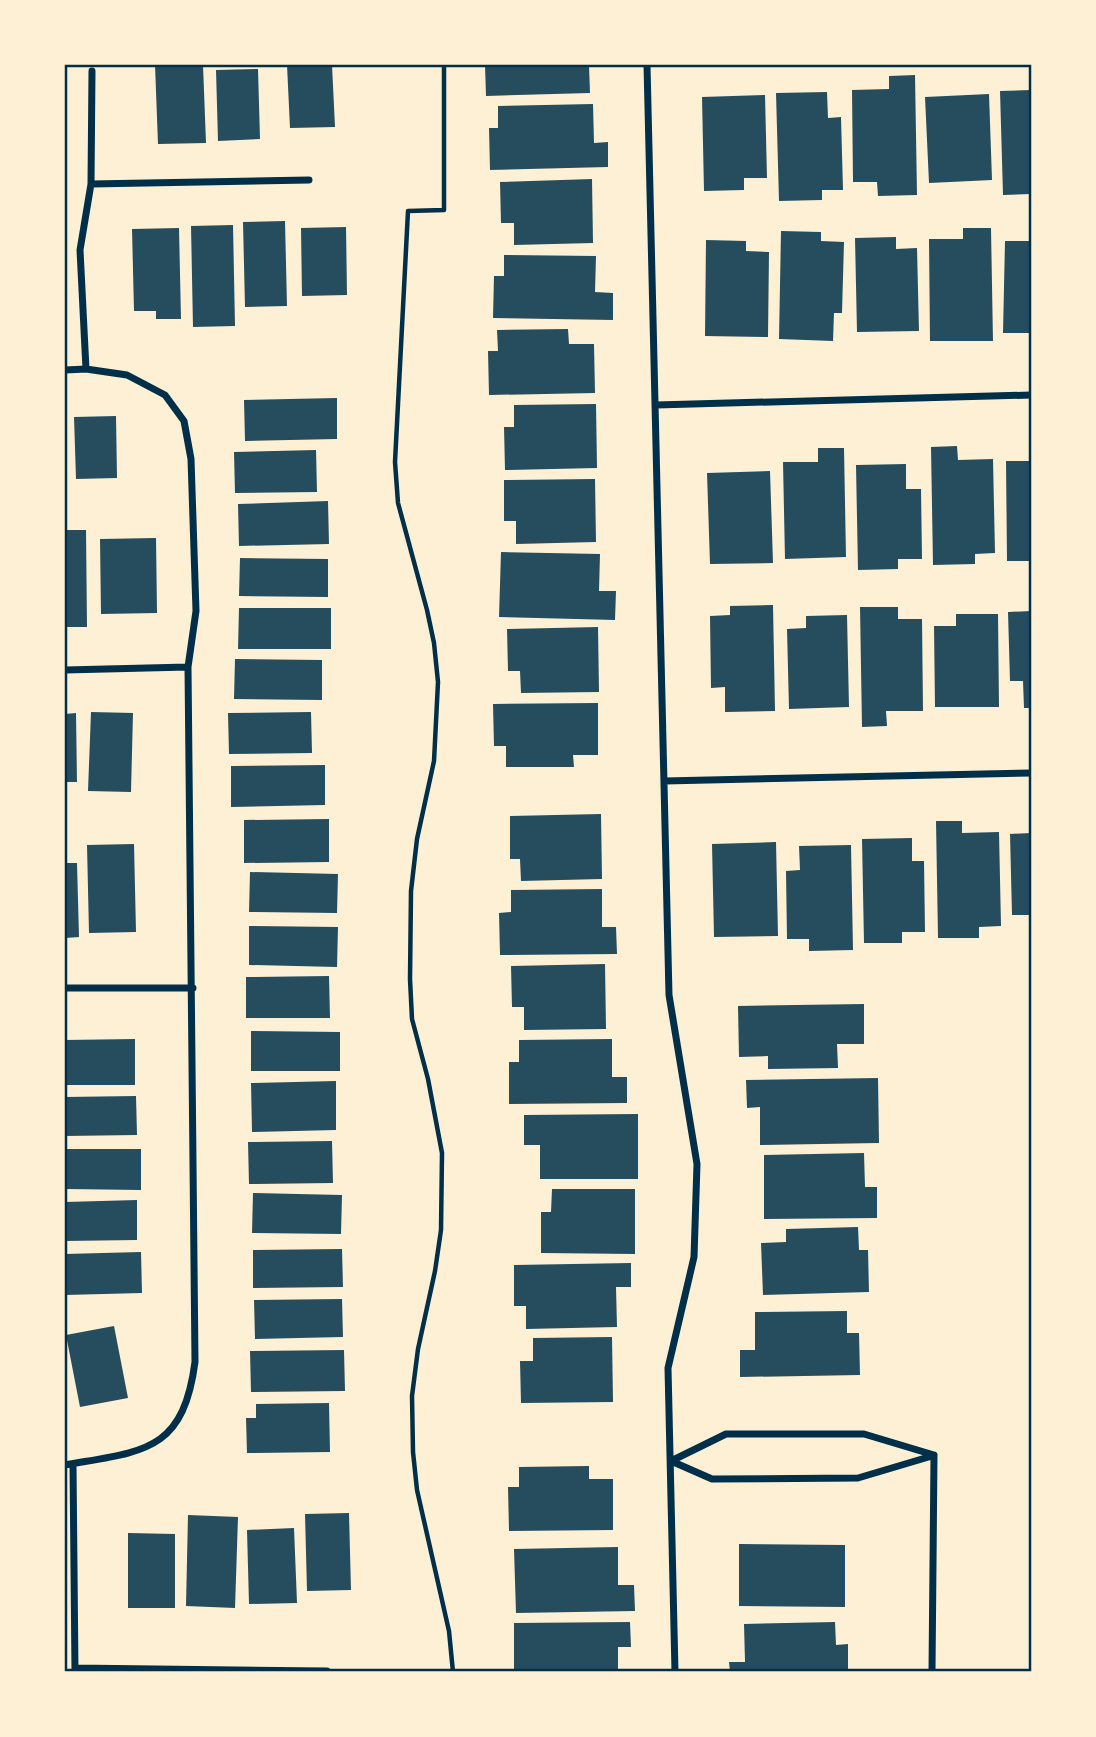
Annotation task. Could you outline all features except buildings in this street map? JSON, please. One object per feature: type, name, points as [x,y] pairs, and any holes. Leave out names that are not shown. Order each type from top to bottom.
[{"type":"street","points":[[647,65],[669,995],[697,1164],[695,1257],[668,1368],[675,1672]]},
{"type":"street","points":[[86,369],[80,250],[91,184],[92,71]]},
{"type":"street","points":[[91,184],[309,180]]},
{"type":"street","points":[[65,370],[86,369],[127,375],[165,395],[184,421],[191,459],[196,611],[188,667],[195,1362],[191,1392],[178,1423],[159,1442],[124,1453],[69,1464],[75,1670],[327,1671]]},
{"type":"street","points":[[656,405],[1031,396]]},
{"type":"street","points":[[65,670],[188,667]]},
{"type":"street","points":[[664,781],[1031,774]]},
{"type":"street","points":[[65,988],[193,988]]},
{"type":"street","points":[[671,1461],[726,1434],[864,1434],[934,1455]]},
{"type":"street","points":[[671,1461],[712,1479],[858,1478],[934,1455]]},
{"type":"street","points":[[933,1672],[934,1455]]},
{"type":"path","points":[[444,65],[444,210],[408,211],[395,462],[398,503],[430,621],[438,682],[434,761],[417,839],[411,891],[410,979],[412,1019],[428,1079],[442,1153],[440,1230],[412,1396],[417,1490],[449,1631],[453,1672]]}]
